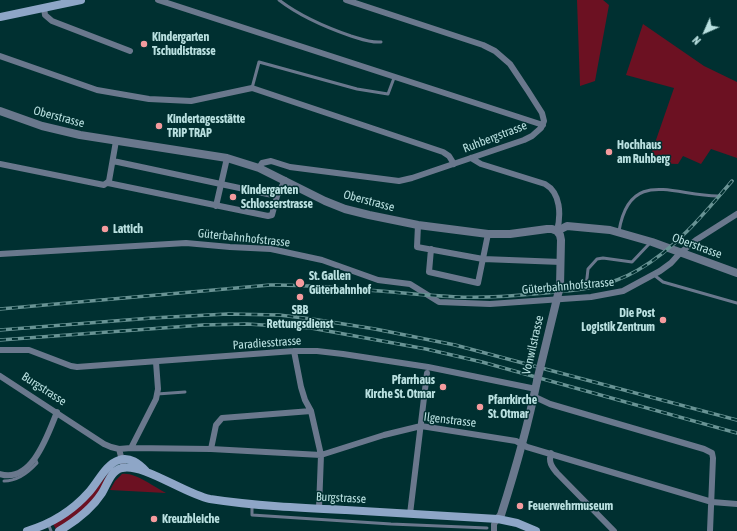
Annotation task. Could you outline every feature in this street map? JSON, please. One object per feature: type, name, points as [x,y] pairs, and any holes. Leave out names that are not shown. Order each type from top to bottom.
[{"type":"main road","points":[[0,17],[81,0]]},
{"type":"main road","name":"Burgstrasse","points":[[123,463],[133,461],[148,472],[185,491],[208,498],[252,504],[498,519],[517,523],[536,531]]},
{"type":"main road","points":[[27,531],[50,527],[90,491],[113,463],[123,463]]},
{"type":"main road","points":[[59,531],[90,509],[103,492],[113,474],[123,463]]},
{"type":"street","points":[[158,0],[543,125]]},
{"type":"street","name":"Ruhbergstrasse","points":[[259,168],[262,163],[271,161],[290,167],[399,181],[524,140],[537,132],[543,125],[544,118],[542,113],[528,91],[510,64],[495,52],[482,45],[346,0]]},
{"type":"street","points":[[44,8],[45,15],[52,21],[130,51]]},
{"type":"street","points":[[0,56],[97,90],[149,99],[191,101],[252,88],[443,152],[449,156],[454,164]]},
{"type":"street","name":"Oberstrasse","points":[[0,111],[30,122],[64,131],[116,141],[227,158],[259,168],[324,201],[345,209],[383,218],[418,225],[488,234],[510,234],[547,229],[557,231],[568,226],[600,228],[652,242],[737,273]]},
{"type":"street","points":[[108,183],[116,141]]},
{"type":"street","points":[[216,206],[227,158]]},
{"type":"street","points":[[472,158],[481,164],[545,184],[551,188],[557,200],[560,220],[557,231]]},
{"type":"street","points":[[113,161],[278,196]]},
{"type":"street","points":[[0,164],[102,185],[108,183],[268,216],[272,215],[285,180]]},
{"type":"street","name":"Güterbahnhofstrasse","points":[[0,254],[186,243],[230,248],[270,249],[326,261],[378,280],[410,284],[437,301],[474,304],[604,296],[623,291],[666,267],[680,253],[702,236],[737,214]]},
{"type":"street","points":[[418,225],[417,247],[483,259],[560,262]]},
{"type":"street","name":"Vonwilstrasse","points":[[490,530],[501,515],[522,444],[560,286],[560,235],[557,231]]},
{"type":"street","points":[[431,249],[429,272],[478,283],[488,234]]},
{"type":"street","name":"Paradiesstrasse","points":[[0,350],[29,350],[74,367],[294,351],[317,351],[428,367],[536,389],[550,404],[704,449],[712,453],[712,502]]},
{"type":"street","points":[[294,351],[303,394],[311,411],[321,455],[319,508]]},
{"type":"street","points":[[130,448],[154,404],[157,394],[156,362]]},
{"type":"street","points":[[410,514],[427,373]]},
{"type":"street","name":"Burgstrasse","points":[[0,376],[104,444],[119,449]]},
{"type":"street","points":[[211,449],[216,425],[222,418],[311,411]]},
{"type":"street","points":[[0,474],[15,474],[24,469],[35,458],[44,444],[57,412]]},
{"type":"street","name":"Ilgenstrasse","points":[[119,449],[211,449],[321,455],[384,435],[421,426],[503,439],[712,502],[737,504]]},
{"type":"street","points":[[119,449],[123,463]]},
{"type":"street","points":[[551,453],[550,461],[552,468],[614,531]]},
{"type":"street","points":[[710,531],[712,502]]},
{"type":"lane","points":[[279,0],[295,12],[333,30],[372,42],[381,42]]},
{"type":"lane","points":[[252,88],[259,62],[357,89],[388,94],[395,76]]},
{"type":"lane","points":[[619,233],[630,202],[640,193],[653,189],[663,189],[719,196],[732,181]]},
{"type":"lane","points":[[560,286],[586,287],[588,270],[597,259],[603,258],[632,262],[652,242]]},
{"type":"lane","points":[[654,275],[663,282],[737,303]]},
{"type":"lane","points":[[157,394],[185,392]]},
{"type":"lane","points":[[4,481],[16,479],[22,476],[37,463],[35,458]]},
{"type":"lane","points":[[252,504],[252,515],[490,530]]},
{"type":"lane","points":[[329,509],[329,520]]},
{"type":"lane","points":[[451,531],[454,516]]},
{"type":"shaded area","points":[[577,0],[603,0],[609,5],[595,81],[580,86]]},
{"type":"shaded area","points":[[643,24],[704,66],[737,82],[737,158],[711,149],[701,164],[683,156],[678,164],[648,163],[674,88],[626,75]]},
{"type":"shaded area","points":[[113,467],[100,492],[81,513],[56,529],[53,524],[97,488]]},
{"type":"shaded area","points":[[122,474],[133,475],[166,493],[110,490],[115,481]]},
{"type":"railway","points":[[0,309],[270,285],[317,286],[433,296],[468,297],[512,296],[593,287],[627,276],[652,262],[688,230],[732,181]]},
{"type":"railway","points":[[0,330],[152,318],[228,314],[279,315],[312,319],[375,329],[455,345],[737,420]]},
{"type":"railway","points":[[0,340],[203,325],[247,324],[311,328],[426,349],[482,362],[737,433]]},
{"type":"place","name":"Kindergarten Tschudistrasse","points":[[144,44]]},
{"type":"place","name":"Kindertagesstätte TRIP TRAP","points":[[159,126]]},
{"type":"place","name":"Hochhaus am Ruhberg","points":[[609,152]]},
{"type":"place","name":"Kindergarten Schlosserstrasse","points":[[233,197]]},
{"type":"place","name":"Lattich","points":[[105,229]]},
{"type":"place","name":"St. Gallen Güterbahnhof","points":[[300,283]]},
{"type":"place","name":"SBB Rettungsdienst","points":[[300,297]]},
{"type":"place","name":"Die Post Logistik Zentrum","points":[[663,320]]},
{"type":"place","name":"Pfarrhaus Kirche St. Otmar","points":[[443,387]]},
{"type":"place","name":"Pfarrkirche St. Otmar","points":[[480,407]]},
{"type":"place","name":"Feuerwehrmuseum","points":[[520,506]]},
{"type":"place","name":"Kreuzbleiche","points":[[154,519]]}]
